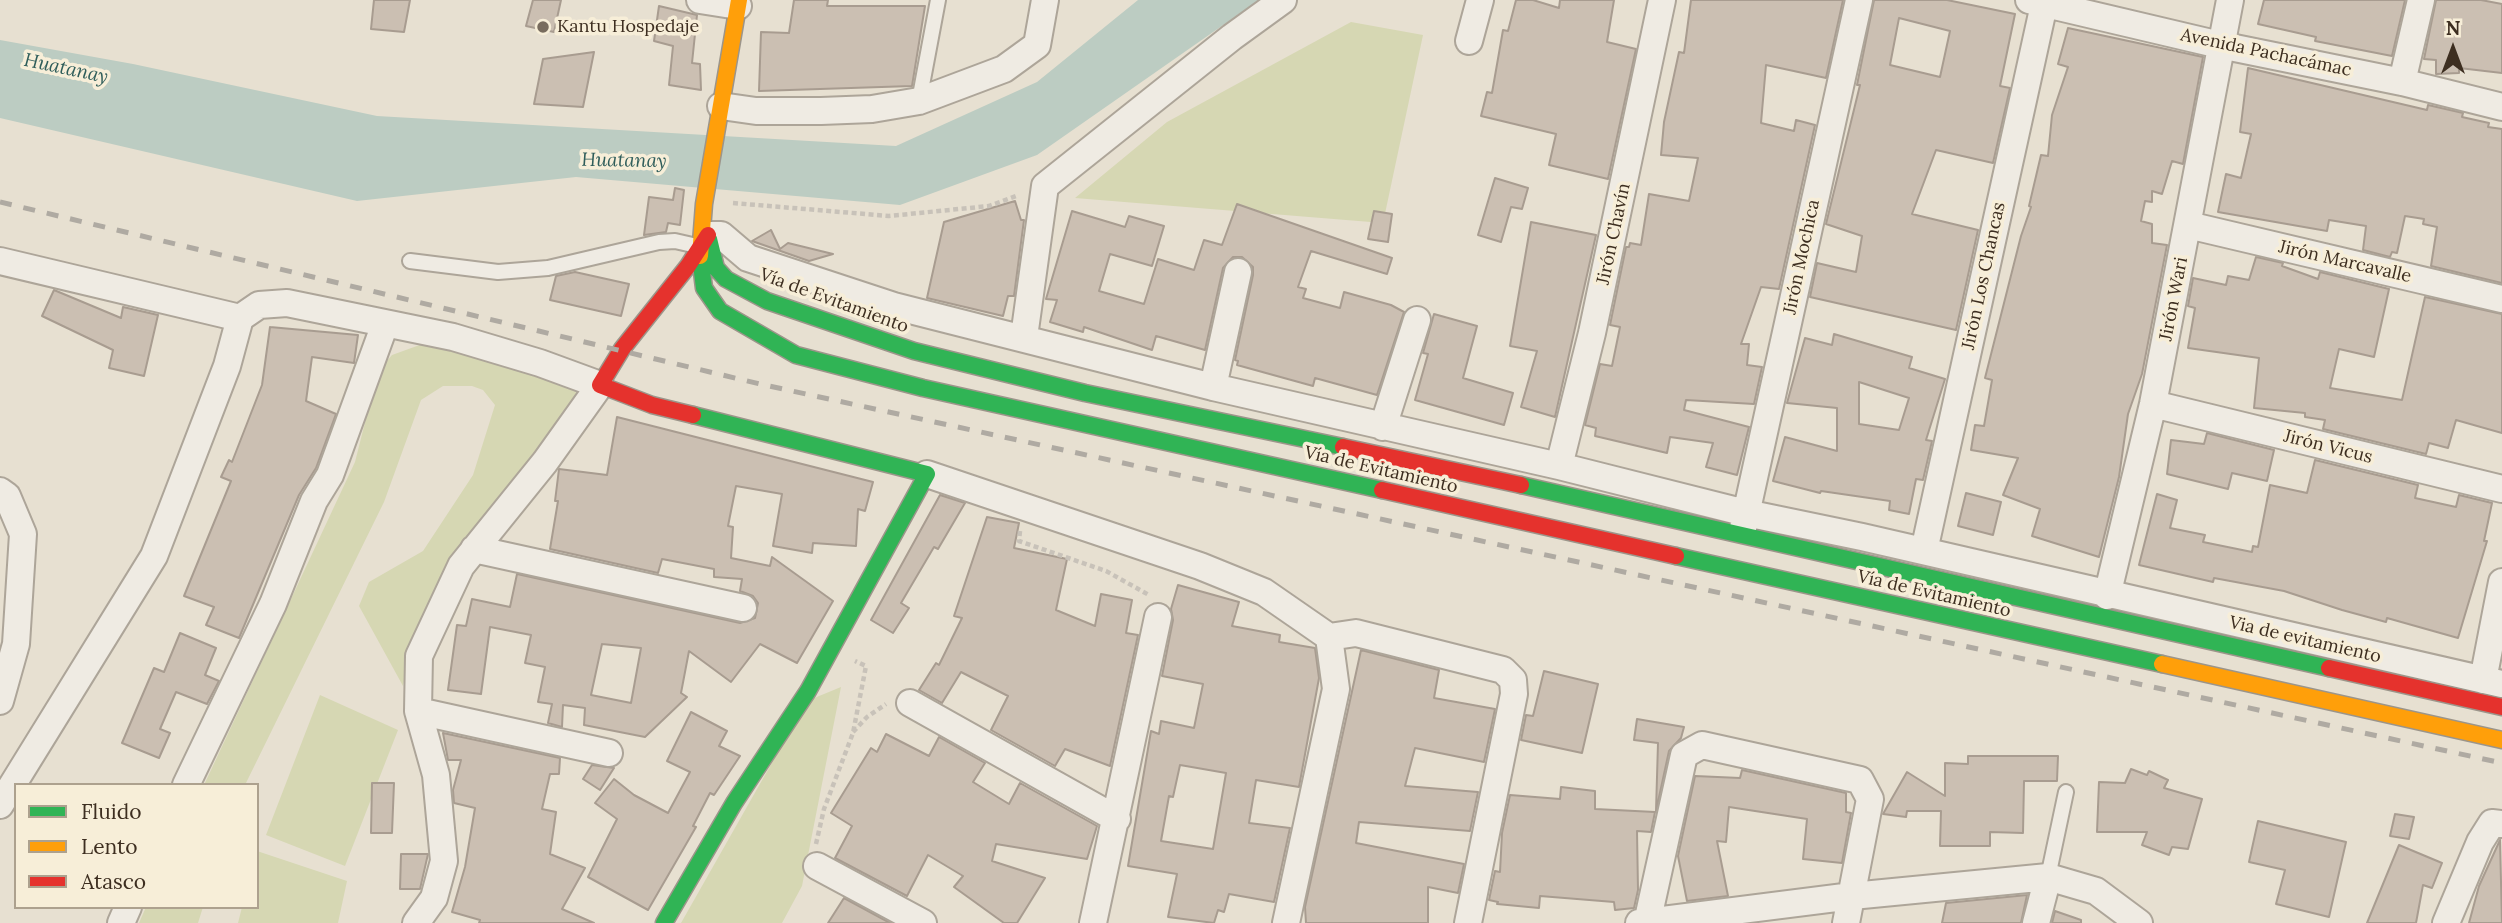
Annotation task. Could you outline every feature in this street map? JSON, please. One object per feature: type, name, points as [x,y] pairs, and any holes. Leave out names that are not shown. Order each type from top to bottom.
[{"type":"main road","name":"Vía de Evitamiento","points":[[738,3],[705,197],[704,288],[720,311],[796,355],[923,388],[2502,740]]},
{"type":"main road","name":"Vía de Evitamiento","points":[[703,241],[716,268],[726,279],[767,301],[914,351],[1085,393],[1744,524],[2502,707]]},
{"type":"main road","points":[[664,923],[734,803],[808,691],[927,474],[652,405],[600,385],[622,349],[688,266],[703,241]]},
{"type":"street","points":[[700,0],[738,3]]},
{"type":"street","points":[[719,113],[873,109],[919,101],[1004,69],[1037,45],[1045,0]]},
{"type":"street","points":[[1024,337],[1045,186],[1232,37],[1283,0]]},
{"type":"street","points":[[1469,41],[1480,0]]},
{"type":"street","name":"Jirón Chavín","points":[[1559,466],[1592,333],[1662,0]]},
{"type":"street","name":"Jirón Mochica","points":[[1744,524],[1859,0]]},
{"type":"street","name":"Jirón Wari","points":[[2107,596],[2153,404],[2220,44],[2231,0]]},
{"type":"street","points":[[2402,82],[2421,0]]},
{"type":"street","name":"Avenida Pachacámac","points":[[2040,1],[2502,107]]},
{"type":"street","name":"Jirón Los Chancas","points":[[1924,551],[2040,1]]},
{"type":"street","name":"Jirón Marcavalle","points":[[2188,225],[2502,299]]},
{"type":"street","name":"Via de evitamiento","points":[[703,241],[721,235],[748,258],[894,306],[1213,387],[1559,466],[1744,524],[1924,551],[2107,596],[2492,682]]},
{"type":"street","points":[[0,261],[240,318]]},
{"type":"street","points":[[1213,387],[1238,272]]},
{"type":"street","points":[[0,805],[154,556],[227,366],[240,318],[259,305],[287,303],[453,337],[540,362],[600,385],[545,462],[461,566],[419,656],[418,710],[436,775],[444,861],[434,898],[416,923]]},
{"type":"street","points":[[1383,427],[1417,320]]},
{"type":"street","points":[[187,783],[272,604],[314,501],[330,475],[385,324]]},
{"type":"street","name":"Jirón Vicus","points":[[2153,404],[2502,489]]},
{"type":"street","points":[[927,474],[1200,566],[1264,592],[1329,637],[1356,633],[1503,670],[1513,680],[1514,694],[1468,923]]},
{"type":"street","points":[[0,491],[7,496],[23,534],[16,645],[0,701]]},
{"type":"street","points":[[474,549],[743,608]]},
{"type":"street","points":[[2492,682],[2502,582]]},
{"type":"street","points":[[1093,923],[1158,617]]},
{"type":"street","points":[[1286,923],[1336,689],[1329,637]]},
{"type":"street","points":[[911,703],[1116,820]]},
{"type":"street","points":[[418,710],[609,753]]},
{"type":"street","points":[[1846,923],[1852,896],[1870,799],[1860,780],[1702,745],[1684,755],[1644,923],[1852,896],[2048,877],[2096,891],[2139,923]]},
{"type":"street","points":[[2446,923],[2480,842],[2492,823],[2502,824]]},
{"type":"street","points":[[817,866],[923,923]]},
{"type":"street","points":[[2036,923],[2048,877]]},
{"type":"lane","points":[[919,101],[938,0]]},
{"type":"lane","points":[[410,261],[498,272],[548,268],[659,242],[703,241]]},
{"type":"lane","points":[[2048,877],[2066,792]]},
{"type":"path","points":[[705,197],[888,216],[989,206],[1045,186]]},
{"type":"path","points":[[1024,505],[1019,541],[1116,577],[1156,599],[1158,617]]},
{"type":"path","points":[[817,866],[816,837],[853,733],[866,666],[855,660],[847,666]]},
{"type":"path","points":[[853,733],[867,717],[887,703],[911,703]]},
{"type":"green space","points":[[1351,22],[1423,35],[1383,223],[1075,198],[1167,122]]},
{"type":"green space","points":[[428,342],[563,383],[578,393],[564,422],[410,653],[403,686],[359,606],[369,582],[423,551],[473,475],[495,405],[483,390],[472,386],[443,386],[421,400],[384,502],[246,783],[205,783],[355,462],[378,371],[392,355]]},
{"type":"green space","points":[[841,687],[802,886],[782,923],[681,923],[807,701]]},
{"type":"green space","points":[[320,695],[398,730],[345,866],[266,835]]},
{"type":"green space","points":[[259,852],[347,881],[338,923],[238,923],[242,909],[259,909]]},
{"type":"green space","points":[[145,909],[202,909],[198,923],[139,923]]},
{"type":"water","name":"Huatanay","points":[[1138,0],[1259,0],[1037,155],[900,205],[576,177],[357,201],[0,118],[0,40],[133,64],[377,116],[896,146],[1037,82]]},
{"type":"building","points":[[374,0],[410,0],[404,32],[371,29]]},
{"type":"building","name":"Kantu Hospedaje","points":[[533,0],[561,0],[554,32],[526,26]]},
{"type":"building","points":[[794,0],[828,0],[827,6],[925,6],[912,86],[759,91],[761,32],[789,33]]},
{"type":"building","points":[[1516,0],[1533,0],[1559,8],[1560,0],[1614,0],[1607,42],[1636,49],[1608,179],[1549,165],[1556,134],[1481,116],[1487,92],[1492,93],[1503,30],[1508,31]]},
{"type":"building","points":[[1691,0],[1843,0],[1826,78],[1766,65],[1761,123],[1794,131],[1796,120],[1815,125],[1779,289],[1761,287],[1741,344],[1749,344],[1747,365],[1762,367],[1754,404],[1686,400],[1684,410],[1749,427],[1737,475],[1706,467],[1713,443],[1670,437],[1667,453],[1595,436],[1596,428],[1585,425],[1600,364],[1612,366],[1620,327],[1610,325],[1626,247],[1629,247],[1630,243],[1641,245],[1649,194],[1689,201],[1698,158],[1661,155],[1664,122],[1679,52],[1684,53]]},
{"type":"building","points":[[1874,0],[1947,0],[2015,14],[2000,86],[2010,88],[1993,163],[1936,150],[1912,214],[1978,230],[1956,330],[1810,297],[1817,263],[1856,272],[1862,236],[1826,224],[1860,85],[1857,85]],"holes":[[[1899,18],[1950,31],[1940,77],[1890,65]]]},
{"type":"building","points":[[2264,0],[2405,0],[2392,56],[2315,41],[2316,37],[2258,24]]},
{"type":"building","points":[[2436,0],[2481,0],[2502,4],[2502,73],[2459,68],[2459,73],[2436,74],[2436,60],[2424,59]]},
{"type":"building","points":[[659,6],[697,15],[692,63],[700,64],[701,90],[669,85],[673,46],[654,41]]},
{"type":"building","points":[[2068,28],[2203,57],[2183,164],[2172,161],[2162,194],[2152,191],[2152,202],[2145,201],[2141,221],[2152,224],[2152,243],[2167,245],[2142,374],[2128,414],[2119,477],[2099,557],[2032,536],[2040,509],[2003,495],[2018,458],[1971,450],[1975,425],[1984,426],[1992,380],[1985,378],[2021,236],[2031,207],[2029,206],[2041,155],[2048,156],[2052,115],[2068,67],[2058,64]]},
{"type":"building","points":[[594,52],[583,107],[534,104],[543,59]]},
{"type":"building","points":[[2248,68],[2427,110],[2428,105],[2463,113],[2462,117],[2489,123],[2488,127],[2502,129],[2502,283],[2431,266],[2437,227],[2423,224],[2424,219],[2405,216],[2397,253],[2392,252],[2390,257],[2363,250],[2366,226],[2329,220],[2327,231],[2218,212],[2226,174],[2241,178],[2251,134],[2240,132]]},
{"type":"building","points":[[1495,178],[1528,188],[1522,209],[1511,207],[1501,242],[1478,235]]},
{"type":"building","points":[[675,188],[684,190],[680,225],[668,223],[666,232],[644,235],[649,197],[673,200]]},
{"type":"building","points":[[1015,201],[1021,220],[1024,220],[1014,296],[1008,296],[1003,316],[927,298],[944,222]]},
{"type":"building","points":[[1237,204],[1392,258],[1387,274],[1311,251],[1298,287],[1306,289],[1303,298],[1340,308],[1344,292],[1391,305],[1404,312],[1377,395],[1315,378],[1313,386],[1237,365],[1238,361],[1235,360],[1253,275],[1253,267],[1242,257],[1233,257],[1223,268],[1205,350],[1156,336],[1152,350],[1084,327],[1083,332],[1050,322],[1057,300],[1046,299],[1072,211],[1125,227],[1129,216],[1164,226],[1152,266],[1110,254],[1099,291],[1144,304],[1158,259],[1194,270],[1204,240],[1222,245]]},
{"type":"building","points":[[1374,211],[1392,214],[1388,242],[1368,239]]},
{"type":"building","points":[[1531,222],[1596,235],[1555,417],[1521,407],[1537,351],[1510,346]]},
{"type":"building","points":[[771,230],[780,249],[788,243],[833,254],[809,261],[752,241]]},
{"type":"building","points":[[2256,257],[2283,263],[2282,266],[2318,279],[2320,272],[2389,289],[2374,357],[2339,349],[2330,388],[2402,400],[2425,297],[2502,314],[2502,433],[2456,420],[2448,448],[2429,443],[2426,454],[2323,429],[2325,420],[2305,417],[2305,413],[2254,408],[2259,358],[2188,348],[2195,308],[2188,306],[2193,278],[2226,285],[2228,276],[2249,280]]},
{"type":"building","points":[[575,272],[629,284],[621,316],[550,300],[556,276]]},
{"type":"building","points":[[54,290],[121,318],[123,307],[158,315],[144,376],[109,368],[113,350],[42,316]]},
{"type":"building","points":[[1434,314],[1477,326],[1463,378],[1513,393],[1504,425],[1415,400],[1428,354],[1423,353]]},
{"type":"building","points":[[270,327],[358,335],[354,363],[312,357],[306,401],[336,414],[316,468],[299,495],[239,638],[206,625],[214,607],[184,596],[231,481],[221,477],[229,460],[232,462],[262,385]]},
{"type":"building","points":[[1834,334],[1912,357],[1909,368],[1945,379],[1926,440],[1932,441],[1923,480],[1916,479],[1909,514],[1889,510],[1890,501],[1821,491],[1820,493],[1773,481],[1785,437],[1837,451],[1837,408],[1787,403],[1805,338],[1832,345]],"holes":[[[1859,382],[1909,398],[1899,430],[1859,424]]]},
{"type":"building","points":[[617,417],[873,482],[865,511],[858,509],[856,546],[813,543],[812,553],[773,546],[782,494],[736,486],[728,526],[733,527],[731,558],[770,566],[772,557],[833,601],[797,663],[760,644],[731,682],[689,651],[681,693],[687,697],[645,737],[584,725],[585,708],[563,705],[562,727],[548,723],[552,704],[538,702],[545,667],[525,663],[531,635],[490,627],[481,694],[448,690],[457,625],[466,626],[472,599],[510,607],[517,574],[740,623],[755,618],[758,603],[753,596],[740,591],[742,579],[714,577],[714,569],[662,559],[658,573],[550,549],[558,501],[555,501],[559,469],[607,475]],"holes":[[[602,644],[641,648],[631,703],[591,695]]]},
{"type":"building","points":[[2207,433],[2274,450],[2267,481],[2232,473],[2228,489],[2167,474],[2171,440],[2204,444]]},
{"type":"building","points":[[2315,460],[2418,485],[2415,498],[2456,507],[2459,495],[2492,503],[2484,541],[2487,541],[2458,638],[2387,618],[2386,622],[2284,591],[2214,578],[2213,582],[2139,565],[2157,494],[2177,500],[2170,528],[2205,535],[2203,542],[2252,552],[2253,546],[2258,547],[2270,485],[2307,493]]},
{"type":"building","points":[[1966,493],[2001,502],[1993,535],[1958,526]]},
{"type":"building","points":[[940,495],[965,503],[938,549],[934,547],[901,603],[909,608],[893,633],[871,620]]},
{"type":"building","points":[[987,517],[1019,523],[1014,548],[1067,559],[1056,610],[1095,626],[1101,594],[1132,600],[1126,633],[1138,635],[1110,766],[1065,749],[1055,766],[991,730],[1008,696],[961,672],[942,703],[919,690],[936,663],[939,665],[962,618],[954,616]]},
{"type":"building","points":[[1178,585],[1239,602],[1232,626],[1280,635],[1279,642],[1315,648],[1319,678],[1299,787],[1256,780],[1249,823],[1290,828],[1274,902],[1229,894],[1224,912],[1218,910],[1214,923],[1168,917],[1177,874],[1128,866],[1151,731],[1159,734],[1161,721],[1194,728],[1203,684],[1162,676],[1173,620],[1171,609]],"holes":[[[1180,765],[1226,773],[1213,849],[1161,841],[1169,796],[1173,797]]]},
{"type":"building","points":[[180,633],[216,648],[205,675],[219,681],[207,704],[176,692],[160,729],[170,733],[159,758],[122,743],[154,668],[164,672]]},
{"type":"building","points":[[1361,650],[1439,670],[1434,698],[1495,709],[1484,762],[1415,748],[1405,786],[1478,792],[1470,831],[1359,822],[1356,843],[1464,864],[1458,893],[1428,887],[1428,923],[1306,923],[1305,907]]},
{"type":"building","points":[[1544,671],[1598,684],[1582,753],[1521,740],[1526,715],[1533,716]]},
{"type":"building","points":[[691,712],[727,731],[719,746],[740,756],[714,795],[710,793],[693,826],[696,827],[648,910],[588,877],[617,819],[595,803],[614,779],[634,795],[668,813],[690,772],[667,761]]},
{"type":"building","points":[[1637,719],[1684,727],[1681,738],[1669,751],[1656,811],[1658,743],[1634,740]]},
{"type":"building","points":[[443,733],[560,758],[559,774],[550,774],[542,809],[556,812],[550,854],[585,868],[562,909],[594,923],[479,923],[480,920],[452,912],[465,867],[475,808],[454,803],[453,790],[461,760],[448,760]]},
{"type":"building","points":[[886,734],[929,756],[939,737],[985,763],[973,782],[1009,804],[1020,783],[1097,826],[1087,859],[996,844],[992,861],[1045,878],[1017,923],[1004,923],[954,887],[963,876],[928,855],[907,896],[835,858],[852,826],[831,813],[871,748],[877,752]]},
{"type":"building","points":[[1968,756],[2058,756],[2057,781],[2024,781],[2023,833],[1990,832],[1990,846],[1940,846],[1941,811],[1907,811],[1906,817],[1883,814],[1907,772],[1945,796],[1945,763],[1968,764]]},
{"type":"building","points":[[592,765],[614,768],[600,790],[583,779]]},
{"type":"building","points":[[2131,769],[2147,775],[2149,771],[2168,780],[2164,788],[2202,799],[2188,849],[2172,847],[2169,855],[2142,845],[2147,832],[2097,832],[2099,782],[2125,783]]},
{"type":"building","points":[[1742,770],[1846,793],[1846,812],[1851,813],[1842,863],[1803,859],[1807,819],[1729,807],[1726,842],[1717,841],[1728,896],[1687,901],[1678,856],[1695,776],[1740,778]]},
{"type":"building","points":[[372,783],[394,783],[392,833],[371,833]]},
{"type":"building","points":[[1561,787],[1595,791],[1595,809],[1655,812],[1651,832],[1637,831],[1638,890],[1634,908],[1615,910],[1614,902],[1540,896],[1539,908],[1497,904],[1498,902],[1489,900],[1495,871],[1500,872],[1502,833],[1510,795],[1560,799]]},
{"type":"building","points":[[2395,814],[2414,817],[2409,839],[2390,836]]},
{"type":"building","points":[[2258,821],[2346,842],[2329,917],[2276,904],[2285,870],[2249,862]]},
{"type":"building","points":[[2500,840],[2502,923],[2469,923],[2479,886]]},
{"type":"building","points":[[2399,845],[2442,863],[2432,888],[2423,885],[2416,923],[2367,923]]},
{"type":"building","points":[[401,854],[428,854],[420,889],[400,889]]},
{"type":"building","points":[[2027,895],[2021,923],[1942,923],[1946,903]]},
{"type":"building","points":[[844,898],[890,923],[828,923]]},
{"type":"building","points":[[2055,911],[2081,920],[2081,923],[2052,923]]},
{"type":"railway","points":[[0,202],[760,384],[2502,763]]},
{"type":"traffic: fast","points":[[709,239],[716,268],[726,279],[767,301],[914,351],[1085,393],[1343,447]]},
{"type":"traffic: fast","points":[[700,256],[704,288],[720,311],[796,355],[923,388],[1382,490]]},
{"type":"traffic: fast","points":[[664,923],[734,803],[808,691],[927,474],[693,415]]},
{"type":"traffic: fast","points":[[1521,485],[2329,668]]},
{"type":"traffic: fast","points":[[1676,556],[2162,664]]},
{"type":"traffic: slow","points":[[700,256],[704,204],[739,0]]},
{"type":"traffic: slow","points":[[2162,664],[2502,740]]},
{"type":"traffic: jam","points":[[693,415],[652,405],[600,385],[622,349],[688,266],[708,235]]},
{"type":"traffic: jam","points":[[1343,447],[1521,485]]},
{"type":"traffic: jam","points":[[1382,490],[1676,556]]},
{"type":"traffic: jam","points":[[2329,668],[2502,707]]},
{"type":"place","name":"Kantu Hospedaje","points":[[543,27]]}]
